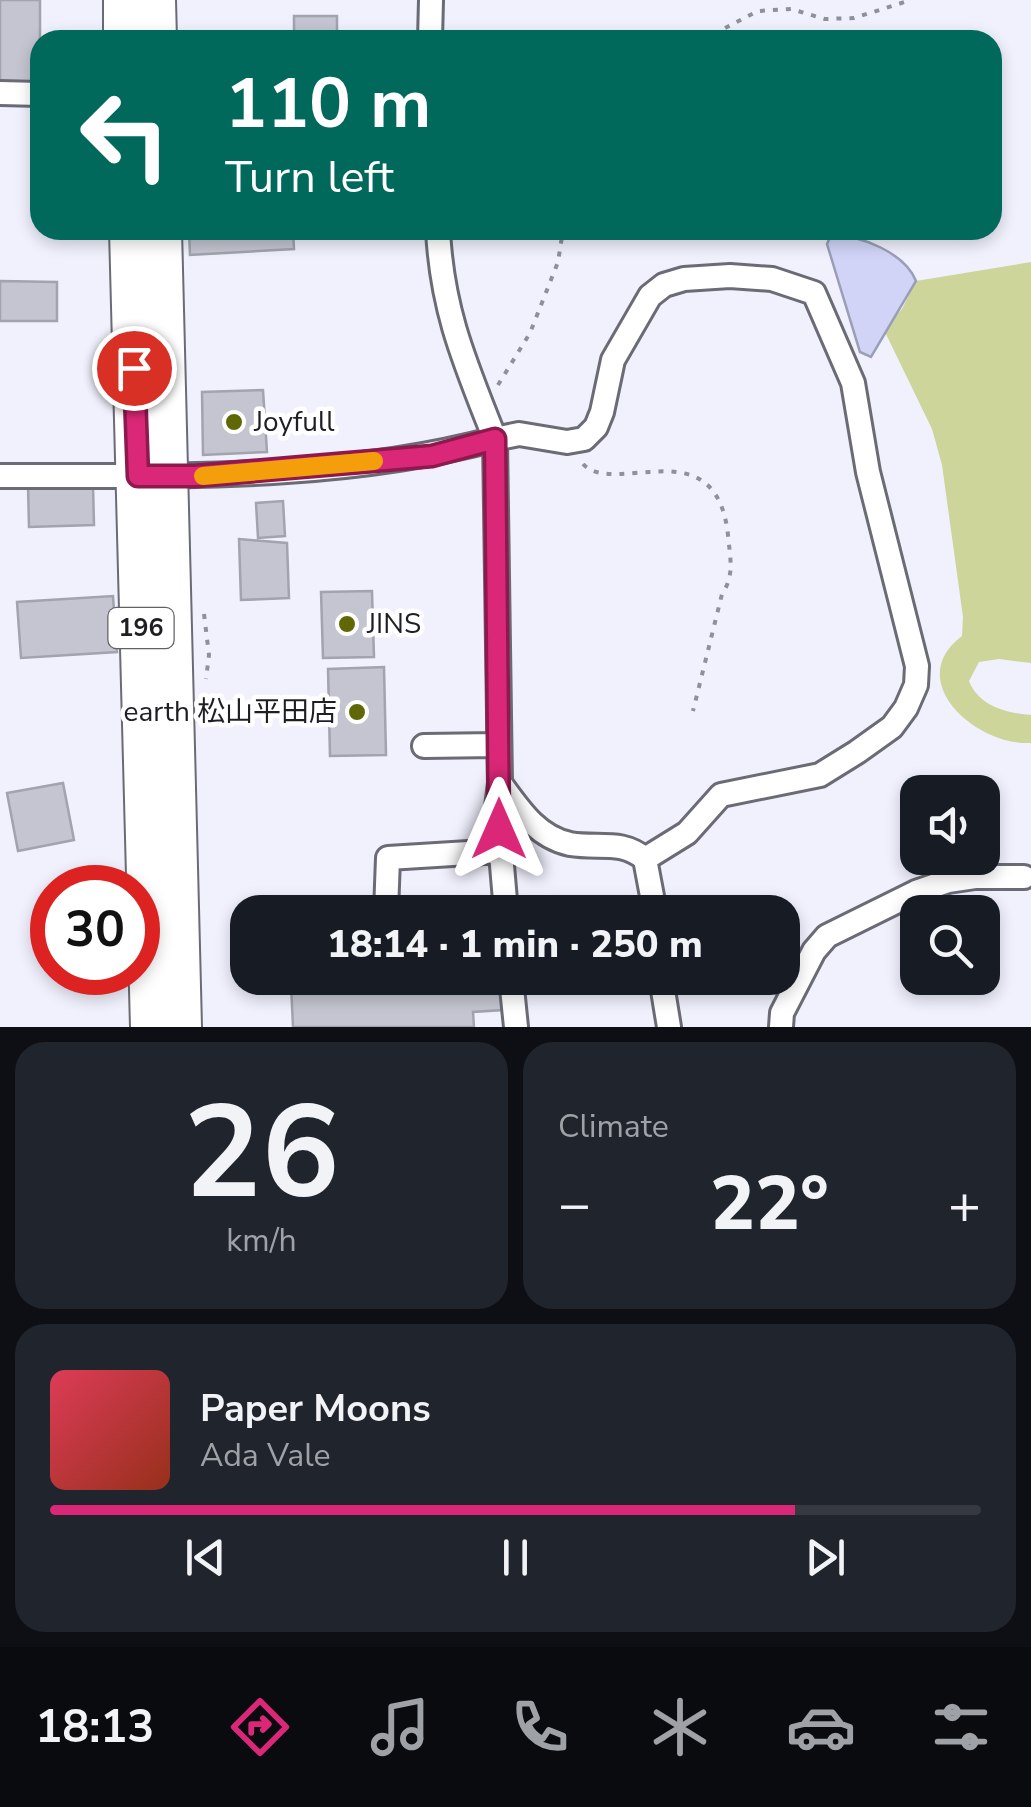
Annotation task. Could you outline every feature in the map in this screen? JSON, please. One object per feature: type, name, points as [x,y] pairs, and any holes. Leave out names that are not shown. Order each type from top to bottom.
[{"type":"highway","points":[[123,0],[124,30]]},
{"type":"highway","points":[[156,0],[157,30]]},
{"type":"highway","name":"196","points":[[130,240],[152,477],[182,1027]]},
{"type":"highway","name":"196","points":[[150,1027],[152,477],[162,240]]},
{"type":"street","points":[[430,30],[431,0]]},
{"type":"street","points":[[0,93],[30,94]]},
{"type":"street","points":[[438,240],[440,280],[450,325],[495,439],[496,745],[500,783],[497,807],[504,895]]},
{"type":"street","points":[[0,476],[152,477],[432,456],[519,434],[567,442],[578,440],[596,427],[614,360],[650,296],[664,286],[684,279],[730,276],[772,279],[814,293],[853,383],[868,472],[917,666],[916,686],[892,727],[857,752],[820,775],[721,796],[688,833],[646,859]]},
{"type":"street","points":[[424,746],[496,745]]},
{"type":"street","points":[[500,783],[535,826],[552,838],[572,844],[620,845],[646,859]]},
{"type":"street","points":[[387,895],[388,858],[500,851]]},
{"type":"street","points":[[646,859],[652,895]]},
{"type":"street","points":[[781,1027],[782,1014],[814,951],[827,936],[916,892],[948,881],[975,876],[1024,877]]},
{"type":"street","points":[[513,995],[516,1027]]},
{"type":"street","points":[[664,995],[669,1027]]},
{"type":"path","points":[[721,30],[758,11],[791,9],[825,19],[854,18],[911,0]]},
{"type":"path","points":[[484,412],[530,333],[558,262],[561,240]]},
{"type":"path","points":[[578,440],[580,460],[597,473],[669,470],[685,474],[720,498],[732,580],[722,594],[692,711]]},
{"type":"green space","points":[[1031,262],[1031,663],[999,659],[979,662],[969,681],[979,697],[994,707],[1031,715],[1031,743],[989,734],[954,708],[943,690],[940,672],[946,654],[962,636],[963,617],[942,465],[932,429],[884,330],[902,309],[916,281]]},
{"type":"water","points":[[829,240],[860,240],[881,248],[902,262],[916,281],[871,357],[860,352]]},
{"type":"building","points":[[0,0],[40,0],[40,30],[30,30],[30,81],[0,82]]},
{"type":"building","points":[[294,16],[337,16],[337,30],[294,30]]},
{"type":"building","points":[[189,240],[294,240],[294,249],[190,255]]},
{"type":"building","points":[[0,281],[57,282],[57,321],[0,321]]},
{"type":"building","name":"Joyfull","points":[[263,390],[267,452],[203,455],[202,392]]},
{"type":"building","points":[[93,485],[94,525],[29,527],[28,486]]},
{"type":"building","points":[[283,501],[285,536],[258,538],[256,503]]},
{"type":"building","points":[[239,539],[287,543],[289,598],[241,600]]},
{"type":"building","name":"JINS","points":[[372,591],[374,657],[323,658],[321,592]]},
{"type":"building","points":[[113,596],[117,652],[21,658],[17,602]]},
{"type":"building","name":"earth 松山平田店","points":[[384,667],[386,755],[330,756],[328,669]]},
{"type":"building","points":[[63,783],[74,840],[18,851],[7,793]]},
{"type":"building","points":[[292,995],[503,995],[503,1010],[473,1012],[474,1027],[293,1027]]},
{"type":"slow traffic","points":[[203,476],[374,461]]},
{"type":"place","name":"Joyfull","points":[[234,422]]},
{"type":"place","name":"JINS","points":[[347,624]]},
{"type":"place","name":"earth 松山平田店","points":[[357,712]]},
{"type":"route","points":[[134,368],[138,476],[263,472],[432,456],[495,439],[499,829]]}]
